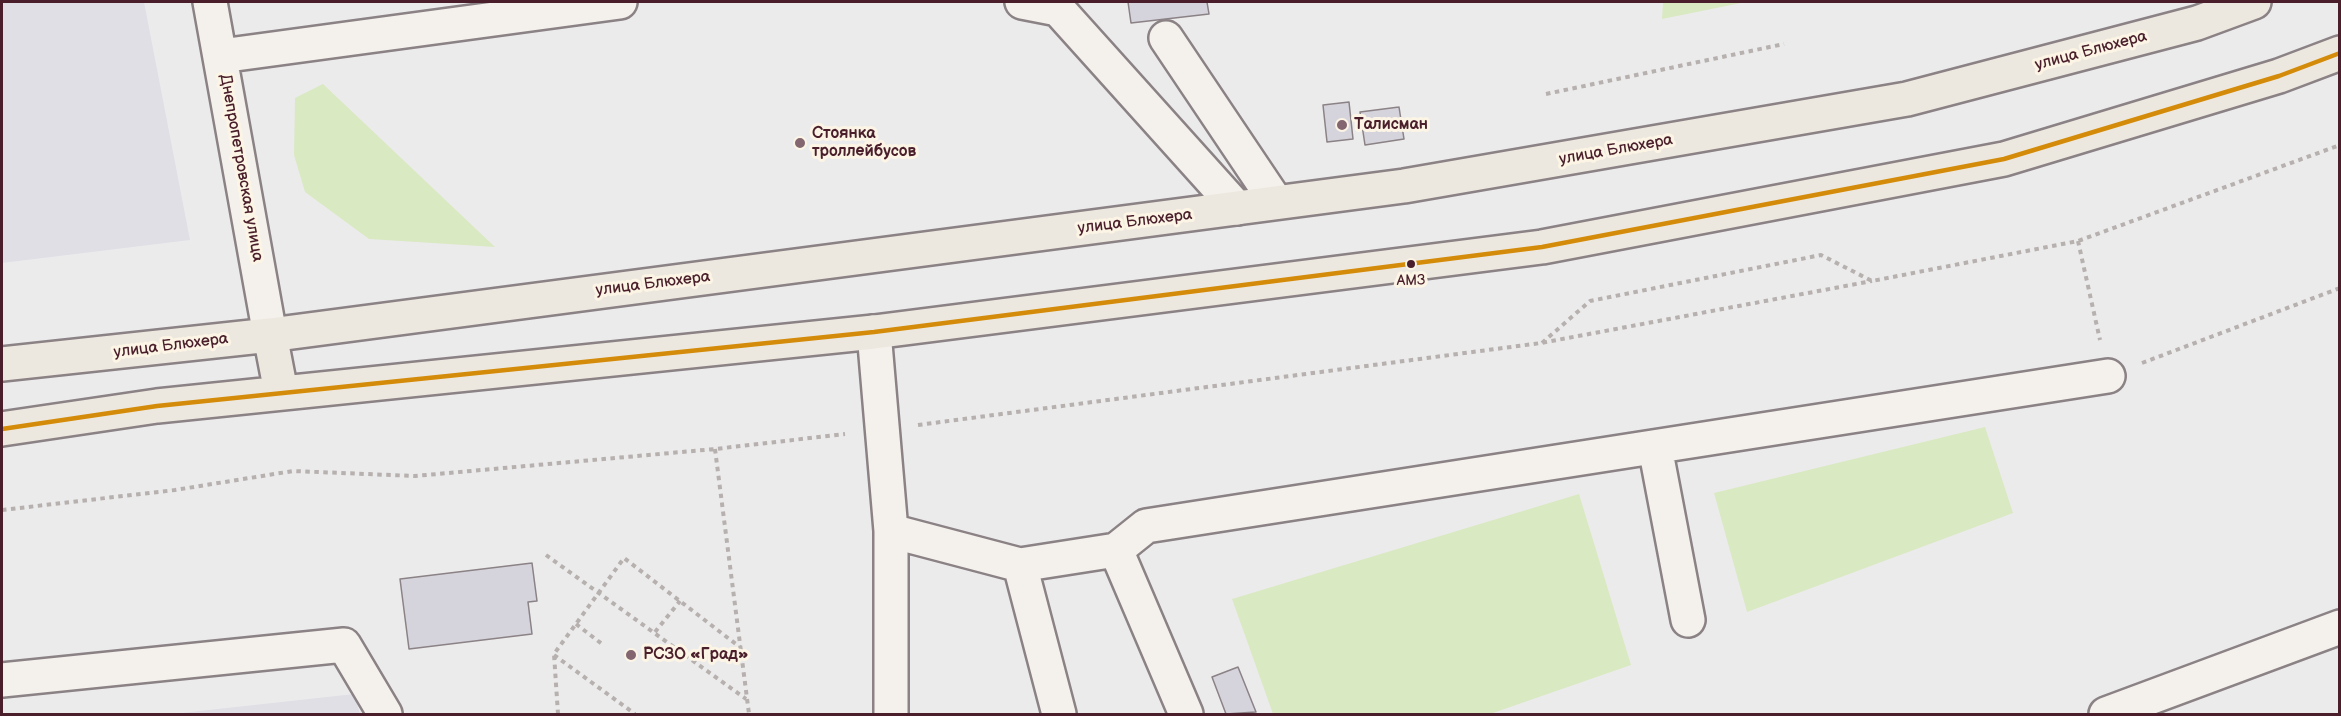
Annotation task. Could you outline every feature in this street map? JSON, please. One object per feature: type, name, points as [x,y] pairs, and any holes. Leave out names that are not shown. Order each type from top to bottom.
[{"type":"main road","name":"улица Блюхера","points":[[2,364],[270,335],[1404,186],[1907,99],[2197,23],[2254,2]]},
{"type":"main road","points":[[2,429],[157,406],[874,332],[1554,245],[2004,159],[2279,76],[2340,53]]},
{"type":"main road","points":[[270,335],[281,393]]},
{"type":"street","name":"Днепропетровская улица","points":[[210,2],[270,335]]},
{"type":"street","points":[[221,56],[620,2]]},
{"type":"street","points":[[1022,2],[1058,9],[1237,208]]},
{"type":"street","points":[[1166,38],[1276,202]]},
{"type":"street","points":[[874,332],[891,531],[891,714]]},
{"type":"street","points":[[891,531],[1020,565],[1116,550],[1146,526],[2108,376]]},
{"type":"street","points":[[1655,447],[1688,620]]},
{"type":"street","points":[[1116,550],[1186,714]]},
{"type":"street","points":[[1020,565],[1059,714]]},
{"type":"street","points":[[2106,714],[2340,627]]},
{"type":"street","points":[[2,680],[344,645],[385,714]]},
{"type":"path","points":[[1546,94],[1784,44]]},
{"type":"path","points":[[2,510],[175,490],[293,471],[415,476],[715,449],[1541,343],[2078,241],[2340,146]]},
{"type":"path","points":[[2078,241],[2108,376],[2340,288]]},
{"type":"path","points":[[1541,343],[1590,301],[1821,255],[1872,280]]},
{"type":"path","points":[[715,449],[749,714]]},
{"type":"path","points":[[546,555],[747,699]]},
{"type":"path","points":[[558,714],[554,654],[624,558],[741,648]]},
{"type":"path","points":[[655,632],[680,601]]},
{"type":"path","points":[[576,624],[602,644]]},
{"type":"path","points":[[554,654],[635,714]]},
{"type":"shaded area","points":[[2,2],[144,2],[190,240],[2,263]]},
{"type":"shaded area","points":[[354,694],[360,714],[172,714]]},
{"type":"green space","points":[[1663,2],[1746,2],[1662,19]]},
{"type":"green space","points":[[323,84],[495,247],[369,239],[305,192],[294,155],[295,98]]},
{"type":"green space","points":[[1985,427],[2013,513],[1747,612],[1714,493]]},
{"type":"green space","points":[[1579,494],[1631,665],[1490,714],[1273,714],[1232,599]]},
{"type":"building","points":[[1128,2],[1207,2],[1209,14],[1131,23]]},
{"type":"building","points":[[1349,102],[1353,139],[1327,142],[1323,105]]},
{"type":"building","points":[[1399,107],[1404,139],[1365,145],[1360,112]]},
{"type":"building","points":[[532,563],[537,601],[528,602],[532,634],[409,649],[400,579]]},
{"type":"building","points":[[1238,667],[1256,712],[1226,714],[1212,677]]},
{"type":"transit line","points":[[2,429],[157,406],[874,332],[1542,247],[2004,159],[2279,76],[2340,53]]},
{"type":"place","name":"Талисман","points":[[1342,125]]},
{"type":"place","name":"Стоянка троллейбусов","points":[[800,143]]},
{"type":"place","name":"АМЗ","points":[[1411,264]]},
{"type":"place","name":"РСЗО «Град»","points":[[631,655]]}]
